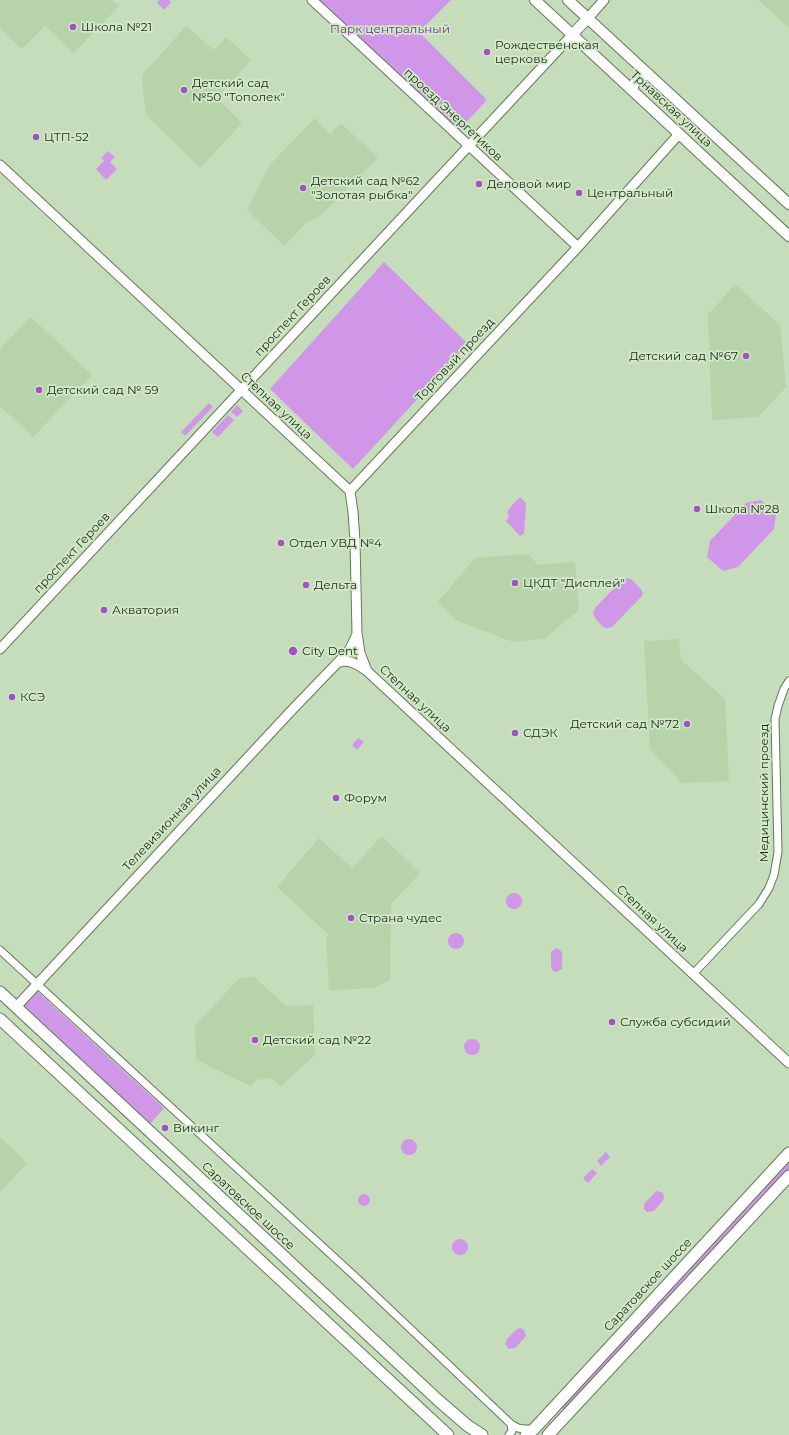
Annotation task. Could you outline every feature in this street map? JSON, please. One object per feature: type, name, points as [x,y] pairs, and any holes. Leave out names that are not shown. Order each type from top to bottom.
[{"type":"main road","name":"Трнавская улица","points":[[534,0],[789,236]]},
{"type":"main road","name":"Трнавская улица","points":[[568,0],[789,204]]},
{"type":"main road","name":"проспект Героев","points":[[572,35],[588,18]]},
{"type":"main road","points":[[633,91],[633,86],[637,79],[644,75],[649,75]]},
{"type":"main road","name":"Саратовское шоссе","points":[[0,992],[444,1405],[468,1426],[482,1435]]},
{"type":"main road","name":"Телевизионная улица","points":[[1,1020],[16,1007]]},
{"type":"main road","points":[[1,1020],[448,1435]]},
{"type":"main road","name":"Саратовское шоссе","points":[[530,1432],[789,1153]]},
{"type":"main road","points":[[548,1435],[789,1176]]},
{"type":"main road","points":[[431,1420],[444,1405]]},
{"type":"main road","points":[[553,1407],[564,1417]]},
{"type":"street","name":"проезд Энергетиков","points":[[312,0],[363,49],[578,247]]},
{"type":"street","name":"проспект Героев","points":[[588,18],[604,0]]},
{"type":"street","name":"проспект Героев","points":[[0,649],[572,35]]},
{"type":"street","name":"Торговый проезд","points":[[350,491],[578,247],[679,134]]},
{"type":"street","name":"Степная улица","points":[[0,164],[350,491],[355,541],[358,632],[360,653],[367,671],[789,1063]]},
{"type":"street","name":"Телевизионная улица","points":[[16,1007],[38,985],[194,814],[350,649],[358,632]]},
{"type":"street","points":[[337,663],[345,661],[351,662],[367,671]]},
{"type":"street","name":"Медицинский проезд","points":[[693,974],[759,904],[769,888],[774,875],[778,845],[775,719],[784,689],[789,681]]},
{"type":"street","points":[[0,950],[361,1282],[511,1424],[530,1432]]},
{"type":"street","points":[[509,1435],[512,1431],[511,1424]]},
{"type":"shaded area","name":"Школа №21","points":[[0,0],[112,0],[119,6],[74,53],[45,26],[22,49],[0,28]]},
{"type":"shaded area","points":[[758,0],[789,0],[789,28]]},
{"type":"shaded area","name":"Детский сад №50 \"Тополек\"","points":[[186,26],[214,50],[226,37],[251,60],[217,98],[242,123],[200,168],[146,115],[142,82],[142,75]]},
{"type":"shaded area","name":"Детский сад №62 \"Золотая рыбка\"","points":[[315,118],[330,134],[341,123],[378,158],[319,217],[308,221],[284,246],[247,210],[268,167]]},
{"type":"shaded area","name":"Детский сад №67","points":[[735,284],[780,325],[786,387],[758,417],[712,420],[708,315]]},
{"type":"shaded area","name":"Детский сад № 59","points":[[31,317],[92,375],[33,437],[0,406],[0,349]]},
{"type":"shaded area","name":"ЦКДТ \"Дисплей\"","points":[[528,554],[538,565],[575,562],[579,610],[545,638],[513,642],[456,620],[438,602],[475,558]]},
{"type":"shaded area","name":"Детский сад №72","points":[[679,639],[681,660],[725,699],[729,781],[682,783],[650,749],[644,641]]},
{"type":"shaded area","name":"Страна чудес","points":[[382,836],[420,873],[391,904],[390,980],[374,988],[329,990],[326,938],[329,935],[277,887],[319,838],[352,868]]},
{"type":"shaded area","name":"Детский сад №22","points":[[254,977],[286,1006],[313,1005],[315,1055],[281,1086],[271,1078],[256,1080],[251,1086],[196,1060],[195,1025],[240,978]]},
{"type":"shaded area","points":[[0,1137],[27,1163],[0,1192]]},
{"type":"green space","points":[[159,0],[169,0],[171,2],[164,10],[157,3]]},
{"type":"green space","name":"Парк центральный","points":[[316,0],[451,0],[419,32],[485,98],[486,101],[457,132]]},
{"type":"green space","points":[[108,151],[115,157],[110,162],[117,169],[106,180],[96,169],[104,161],[101,158]]},
{"type":"green space","points":[[384,262],[468,344],[353,469],[270,389]]},
{"type":"green space","points":[[209,403],[213,407],[185,436],[181,432]]},
{"type":"green space","points":[[237,405],[243,411],[237,417],[231,412]]},
{"type":"green space","points":[[228,415],[234,420],[218,437],[212,432]]},
{"type":"green space","points":[[520,497],[526,503],[524,534],[520,536],[506,521],[509,516],[507,512]]},
{"type":"green space","points":[[761,500],[776,514],[774,529],[738,567],[723,571],[707,557],[710,541],[746,503]]},
{"type":"green space","points":[[627,578],[631,579],[641,589],[643,594],[612,627],[603,627],[595,618],[593,613],[595,608],[622,580]]},
{"type":"green space","points":[[358,738],[364,742],[357,750],[352,745]]},
{"type":"green space","points":[[514,893],[521,898],[522,901],[517,908],[514,909],[507,904],[506,901],[511,894]]},
{"type":"green space","points":[[456,933],[463,938],[464,941],[459,948],[456,949],[449,944],[448,941],[453,934]]},
{"type":"green space","points":[[556,948],[562,953],[562,969],[557,972],[553,971],[551,967],[551,952]]},
{"type":"green space","points":[[37,991],[164,1108],[150,1124],[23,1007]]},
{"type":"green space","points":[[472,1039],[479,1044],[480,1047],[475,1054],[472,1055],[465,1050],[464,1047],[469,1040]]},
{"type":"green space","points":[[409,1139],[416,1144],[417,1147],[412,1154],[409,1155],[402,1150],[401,1147],[406,1140]]},
{"type":"green space","points":[[606,1152],[610,1157],[601,1166],[597,1161]]},
{"type":"green space","points":[[789,1158],[789,1170],[568,1408],[564,1410],[562,1409],[561,1407]]},
{"type":"green space","points":[[592,1169],[597,1173],[588,1183],[583,1178]]},
{"type":"green space","points":[[656,1191],[663,1193],[664,1199],[654,1211],[647,1212],[644,1209],[644,1204]]},
{"type":"green space","points":[[364,1194],[368,1196],[370,1200],[368,1204],[364,1206],[360,1204],[358,1200],[360,1196]]},
{"type":"green space","points":[[460,1239],[467,1244],[468,1247],[463,1254],[460,1255],[453,1250],[452,1247],[457,1240]]},
{"type":"green space","points":[[520,1328],[524,1330],[526,1336],[515,1348],[509,1349],[505,1344],[507,1339]]},
{"type":"place","name":"Школа №21","points":[[73,27]]},
{"type":"place","name":"Рождественская церковь","points":[[487,52]]},
{"type":"place","name":"Детский сад №50 \"Тополек\"","points":[[184,90]]},
{"type":"place","name":"ЦТП-52","points":[[36,137]]},
{"type":"place","name":"Деловой мир","points":[[479,184]]},
{"type":"place","name":"Детский сад №62 \"Золотая рыбка\"","points":[[303,188]]},
{"type":"place","name":"Центральный","points":[[579,193]]},
{"type":"place","name":"Детский сад №67","points":[[746,356]]},
{"type":"place","name":"Детский сад № 59","points":[[39,390]]},
{"type":"place","name":"Школа №28","points":[[697,509]]},
{"type":"place","name":"Отдел УВД №4","points":[[281,543]]},
{"type":"place","name":"ЦКДТ \"Дисплей\"","points":[[515,583]]},
{"type":"place","name":"Дельта","points":[[306,585]]},
{"type":"place","name":"Акватория","points":[[104,610]]},
{"type":"place","name":"City Dent","points":[[293,651]]},
{"type":"place","name":"КСЭ","points":[[12,697]]},
{"type":"place","name":"Детский сад №72","points":[[687,724]]},
{"type":"place","name":"СДЭК","points":[[515,733]]},
{"type":"place","name":"Форум","points":[[336,798]]},
{"type":"place","name":"Страна чудес","points":[[351,918]]},
{"type":"place","name":"Служба субсидий","points":[[612,1022]]},
{"type":"place","name":"Детский сад №22","points":[[255,1040]]},
{"type":"place","name":"Викинг","points":[[165,1128]]}]
